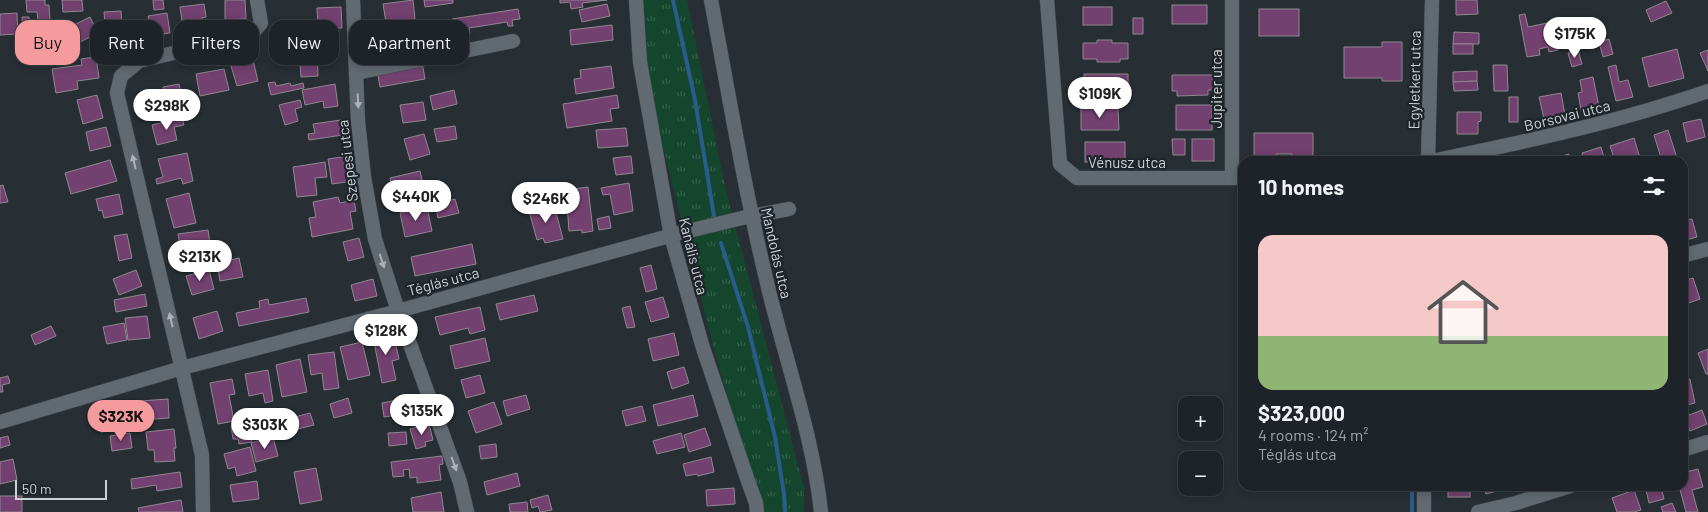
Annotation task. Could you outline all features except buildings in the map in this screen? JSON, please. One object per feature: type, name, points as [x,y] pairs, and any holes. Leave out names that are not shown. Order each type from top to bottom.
[{"type":"street","points":[[203,512],[202,455],[118,93],[122,76],[139,61],[251,35],[261,22],[257,0]]},
{"type":"street","name":"Szepesi utca","points":[[353,0],[358,121],[364,177],[375,239],[398,311],[460,482],[467,512]]},
{"type":"street","name":"Kanális utca","points":[[636,0],[640,62],[671,236],[702,348],[748,480],[757,512]]},
{"type":"street","name":"Mandolás utca","points":[[711,0],[751,216],[817,476],[821,512]]},
{"type":"street","name":"Vénusz utca","points":[[1047,0],[1060,164],[1077,178],[1237,178]]},
{"type":"street","name":"Jupiter utca","points":[[1232,0],[1237,178]]},
{"type":"street","name":"Egyletkert utca","points":[[1430,156],[1432,0]]},
{"type":"street","points":[[356,73],[513,41]]},
{"type":"street","name":"Borsovai utca","points":[[1454,156],[1596,125],[1708,90]]},
{"type":"street","name":"Téglás utca","points":[[0,422],[182,368],[671,236],[789,208]]},
{"type":"street","points":[[1688,254],[1708,249]]},
{"type":"street","points":[[1688,448],[1708,442]]},
{"type":"street","points":[[1424,491],[1424,512]]},
{"type":"street","points":[[1478,512],[1516,504],[1555,491]]},
{"type":"green space","points":[[642,0],[687,0],[726,191],[804,488],[804,512],[761,512],[714,349],[641,59]]},
{"type":"waterway","points":[[673,0],[695,100],[714,216]]},
{"type":"waterway","points":[[721,243],[748,327],[775,437],[785,512]]},
{"type":"waterway","points":[[1412,491],[1412,512]]}]
